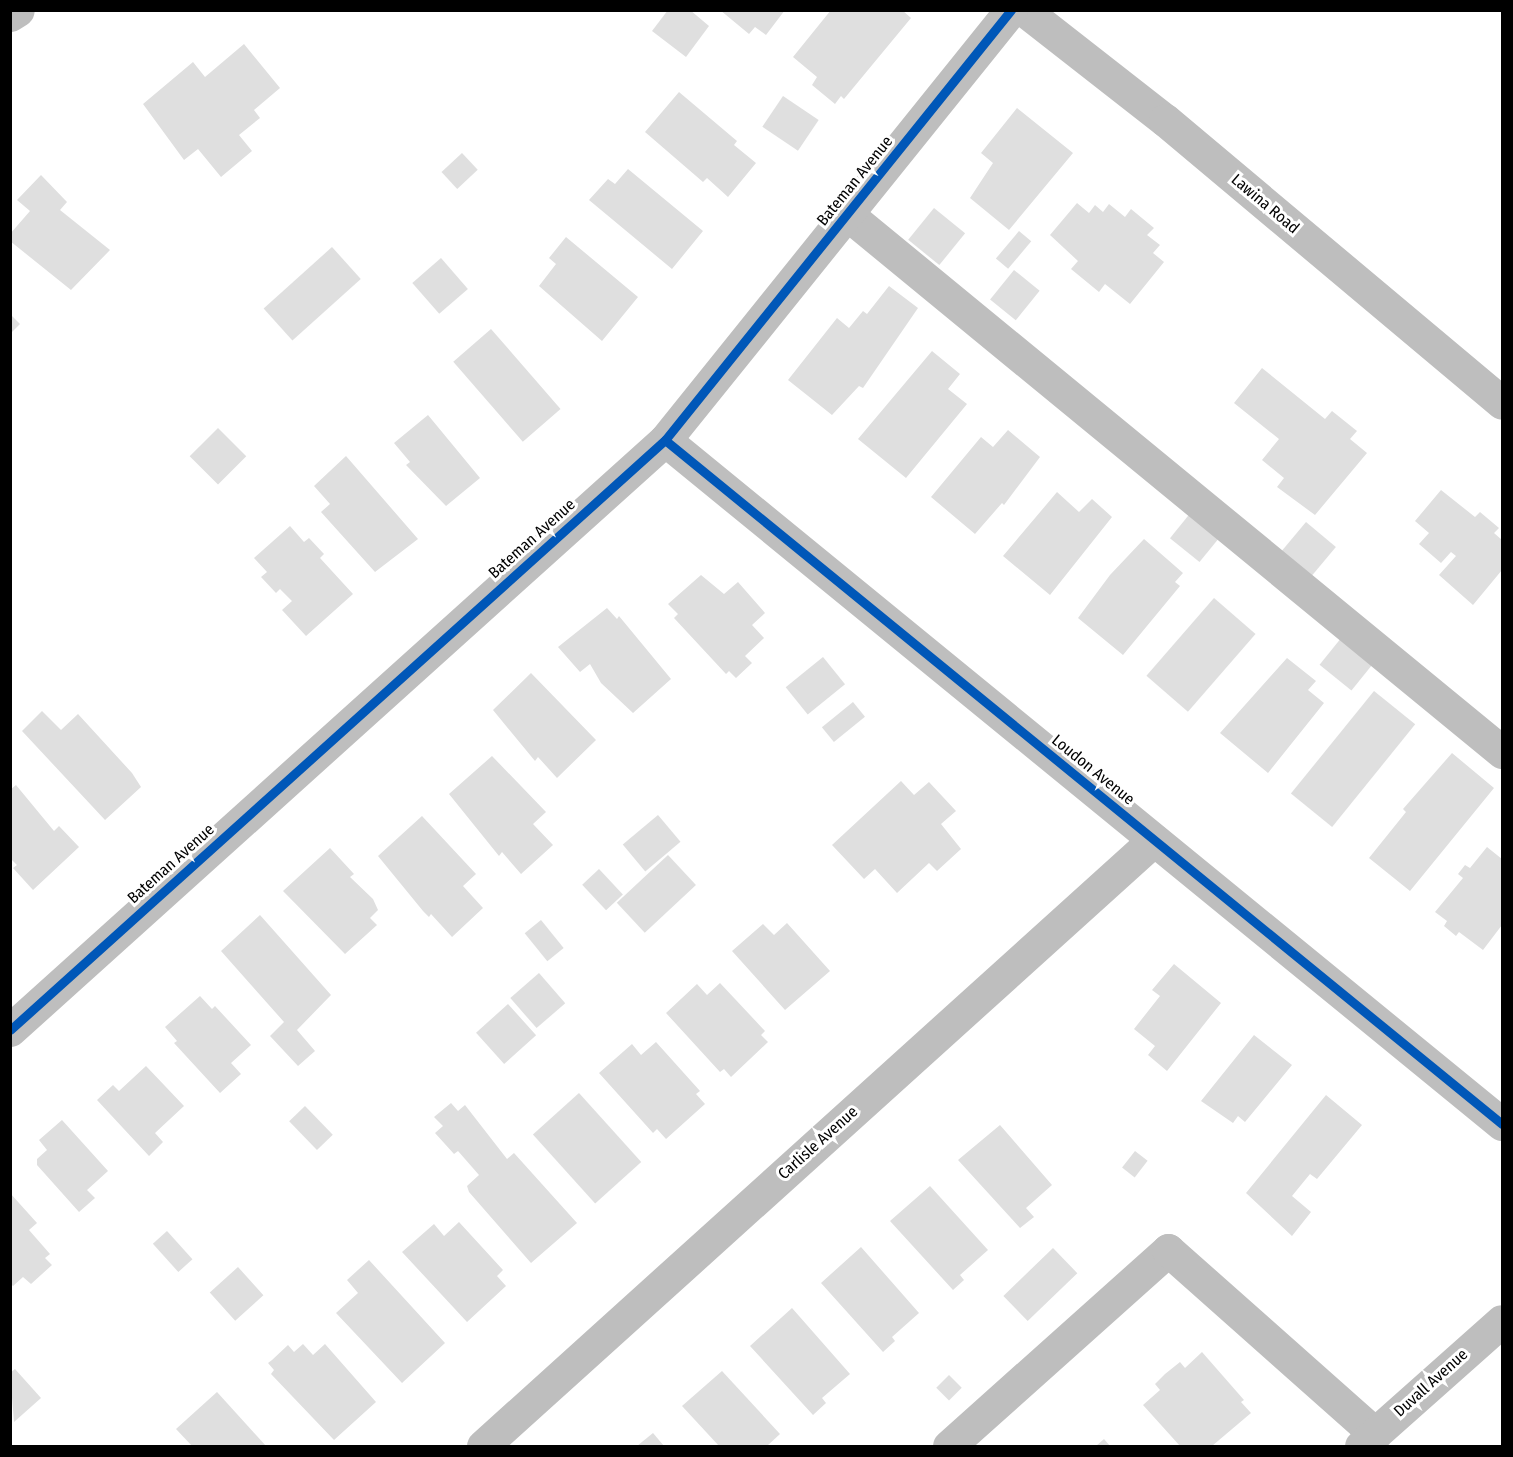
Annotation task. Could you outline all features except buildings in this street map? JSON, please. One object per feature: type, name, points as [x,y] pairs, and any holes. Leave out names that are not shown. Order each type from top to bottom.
[{"type":"street","points":[[10,15],[18,10]]},
{"type":"street","name":"Bateman Avenue","points":[[10,1030],[665,440],[1011,10]]},
{"type":"street","name":"Lawina Road","points":[[1024,10],[1165,120],[1503,403]]},
{"type":"street","points":[[847,214],[1503,752]]},
{"type":"street","name":"Loudon Avenue","points":[[665,440],[1503,1124]]},
{"type":"street","name":"Carlisle Avenue","points":[[483,1446],[1154,840]]},
{"type":"street","points":[[949,1446],[1168,1250],[1368,1440]]},
{"type":"street","name":"Duvall Avenue","points":[[1368,1440],[1503,1321]]},
{"type":"cycle path","points":[[10,1030],[665,440],[1011,10]]},
{"type":"cycle path","points":[[665,440],[1502,1124]]}]
